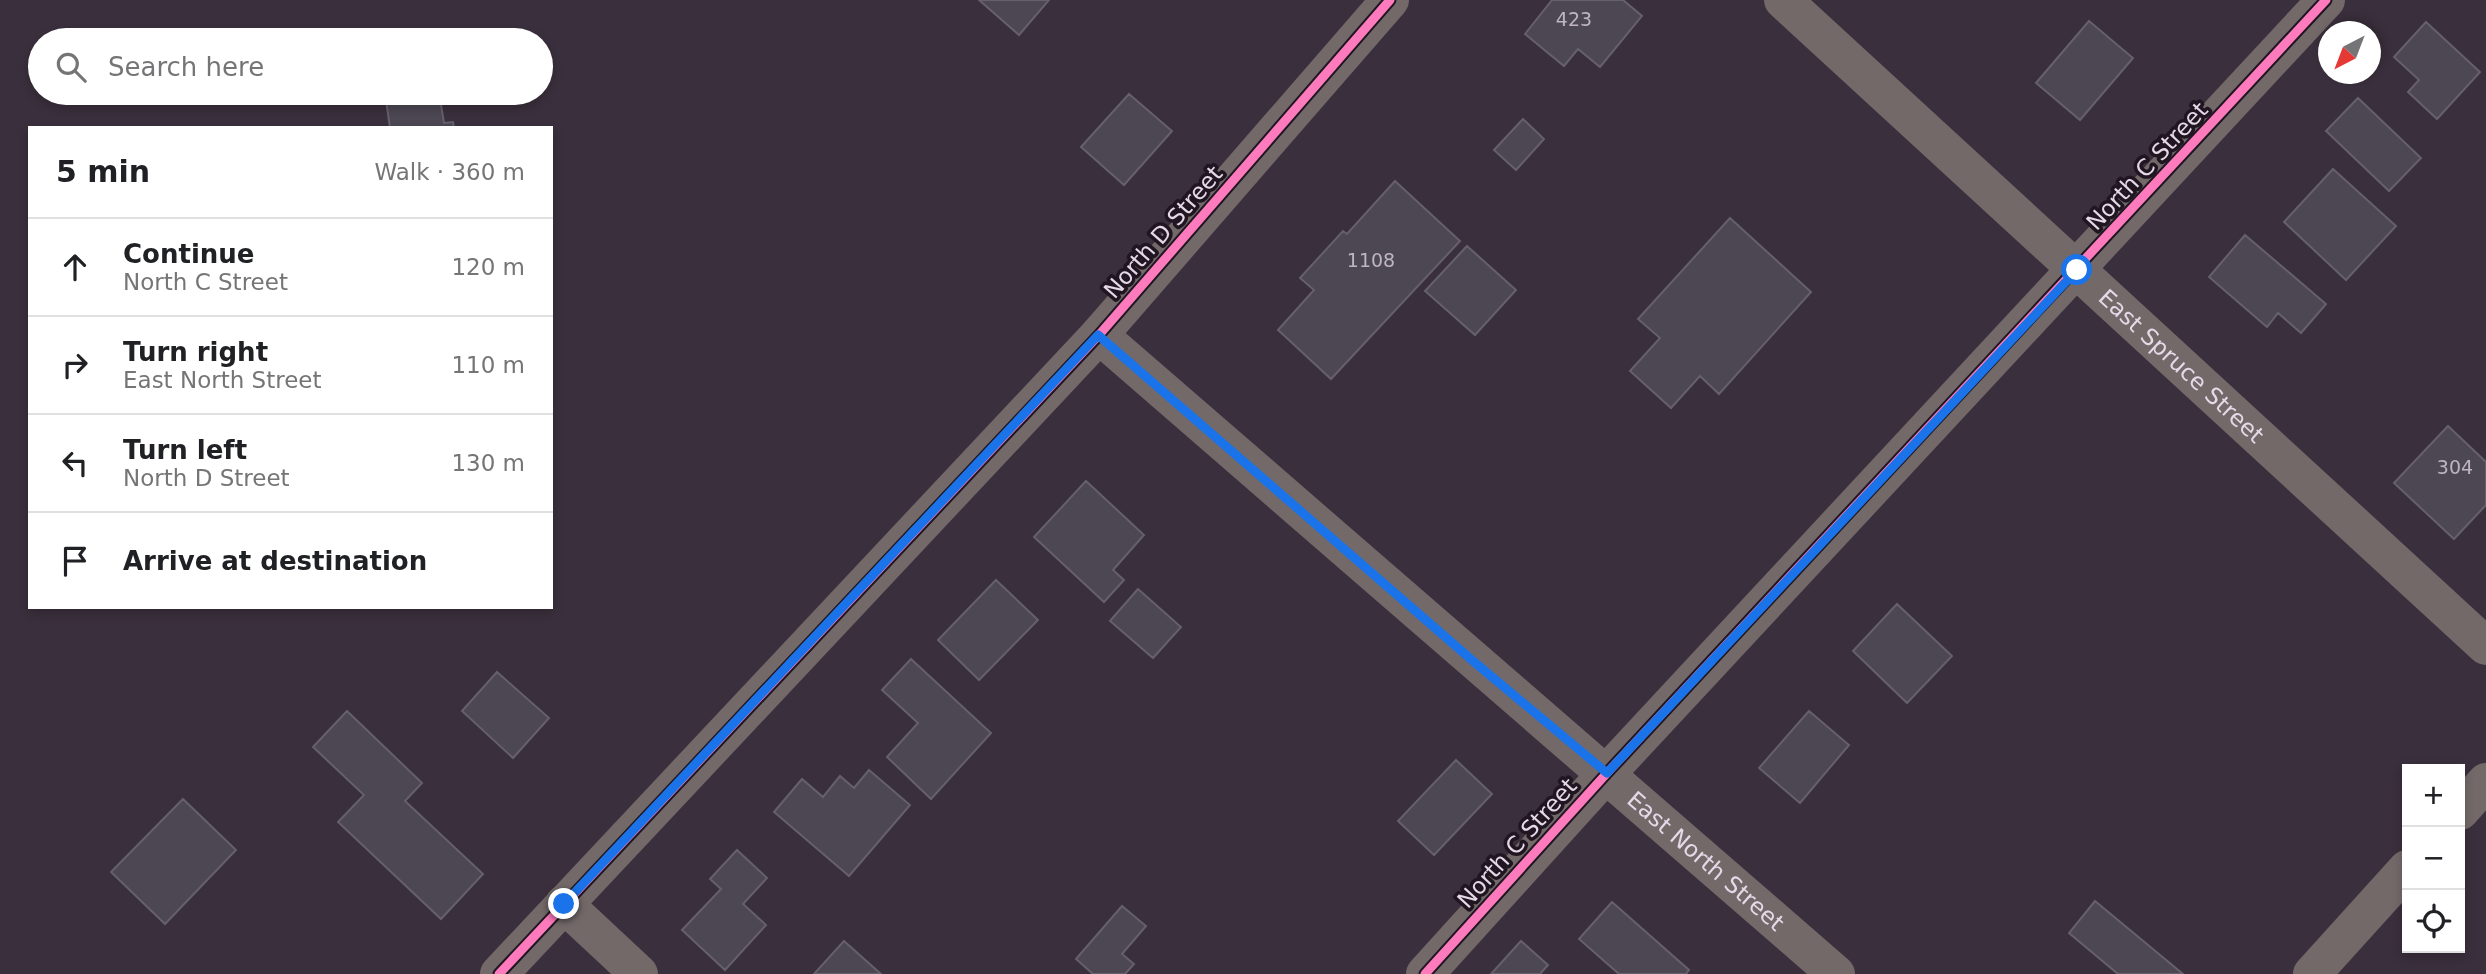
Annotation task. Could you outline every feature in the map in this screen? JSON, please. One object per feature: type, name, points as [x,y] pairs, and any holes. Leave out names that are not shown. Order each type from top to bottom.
[{"type":"street","name":"North D Street","points":[[499,974],[1098,335],[1390,0]]},
{"type":"street","name":"East Spruce Street","points":[[1783,0],[2486,646]]},
{"type":"street","name":"North C Street","points":[[1425,974],[1607,773],[2326,0]]},
{"type":"street","name":"East North Street","points":[[1098,335],[1836,974]]},
{"type":"street","points":[[2465,805],[2486,782]]},
{"type":"street","points":[[2312,974],[2402,875]]},
{"type":"street","points":[[564,904],[639,974]]},
{"type":"building","points":[[979,0],[1049,0],[1019,35]]},
{"type":"building","points":[[1552,0],[1623,0],[1642,16],[1600,67],[1578,49],[1564,66],[1525,34]]},
{"type":"building","points":[[2089,21],[2133,58],[2080,120],[2036,83]]},
{"type":"building","points":[[2426,22],[2480,72],[2437,119],[2408,92],[2419,80],[2394,57]]},
{"type":"building","points":[[1129,94],[1172,131],[1124,185],[1081,147]]},
{"type":"building","points":[[2358,98],[2421,158],[2389,191],[2326,131]]},
{"type":"building","points":[[387,105],[441,105],[444,123],[453,122],[454,126],[390,126]]},
{"type":"building","points":[[1523,119],[1544,139],[1516,170],[1494,150]]},
{"type":"building","points":[[2333,169],[2396,226],[2346,280],[2284,222]]},
{"type":"building","points":[[1395,181],[1460,241],[1331,379],[1278,330],[1314,290],[1300,278],[1343,231],[1347,234]]},
{"type":"building","points":[[1730,218],[1811,292],[1719,394],[1700,376],[1671,408],[1630,371],[1660,338],[1638,319]]},
{"type":"building","points":[[2245,235],[2326,304],[2301,333],[2278,313],[2267,327],[2209,277]]},
{"type":"building","points":[[1467,246],[1516,290],[1475,335],[1425,291]]},
{"type":"building","points":[[2448,426],[2486,462],[2486,505],[2454,539],[2394,483]]},
{"type":"building","points":[[1086,481],[1144,535],[1113,570],[1124,580],[1104,602],[1034,537]]},
{"type":"building","points":[[996,580],[1038,620],[979,680],[938,640]]},
{"type":"building","points":[[1138,589],[1181,627],[1153,658],[1110,621]]},
{"type":"building","points":[[1897,604],[1952,656],[1907,703],[1853,651]]},
{"type":"building","points":[[911,659],[991,733],[931,799],[887,757],[918,723],[882,690]]},
{"type":"building","points":[[497,672],[549,718],[513,758],[462,711]]},
{"type":"building","points":[[347,711],[422,783],[405,801],[483,874],[441,919],[338,822],[364,795],[313,747]]},
{"type":"building","points":[[1809,711],[1849,745],[1800,803],[1759,768]]},
{"type":"building","points":[[1456,760],[1492,794],[1434,855],[1398,821]]},
{"type":"building","points":[[869,770],[910,805],[849,876],[774,812],[802,779],[823,797],[840,776],[854,788]]},
{"type":"building","points":[[183,799],[236,850],[165,924],[111,872]]},
{"type":"building","points":[[737,850],[767,878],[743,904],[766,925],[725,970],[682,930],[721,889],[710,879]]},
{"type":"building","points":[[2095,901],[2183,974],[2118,974],[2069,933]]},
{"type":"building","points":[[1612,902],[1689,970],[1686,974],[1619,974],[1579,939]]},
{"type":"building","points":[[1122,906],[1146,926],[1122,954],[1134,964],[1125,974],[1093,974],[1076,959]]},
{"type":"building","points":[[844,941],[881,974],[814,974]]},
{"type":"building","points":[[1521,941],[1548,965],[1540,974],[1491,974]]},
{"type":"cycle path","points":[[499,974],[1099,335],[1390,0]]},
{"type":"cycle path","points":[[1425,974],[1607,773],[2326,0]]},
{"type":"route","points":[[564,904],[1098,335],[1473,661],[1607,773],[2077,270]]}]
